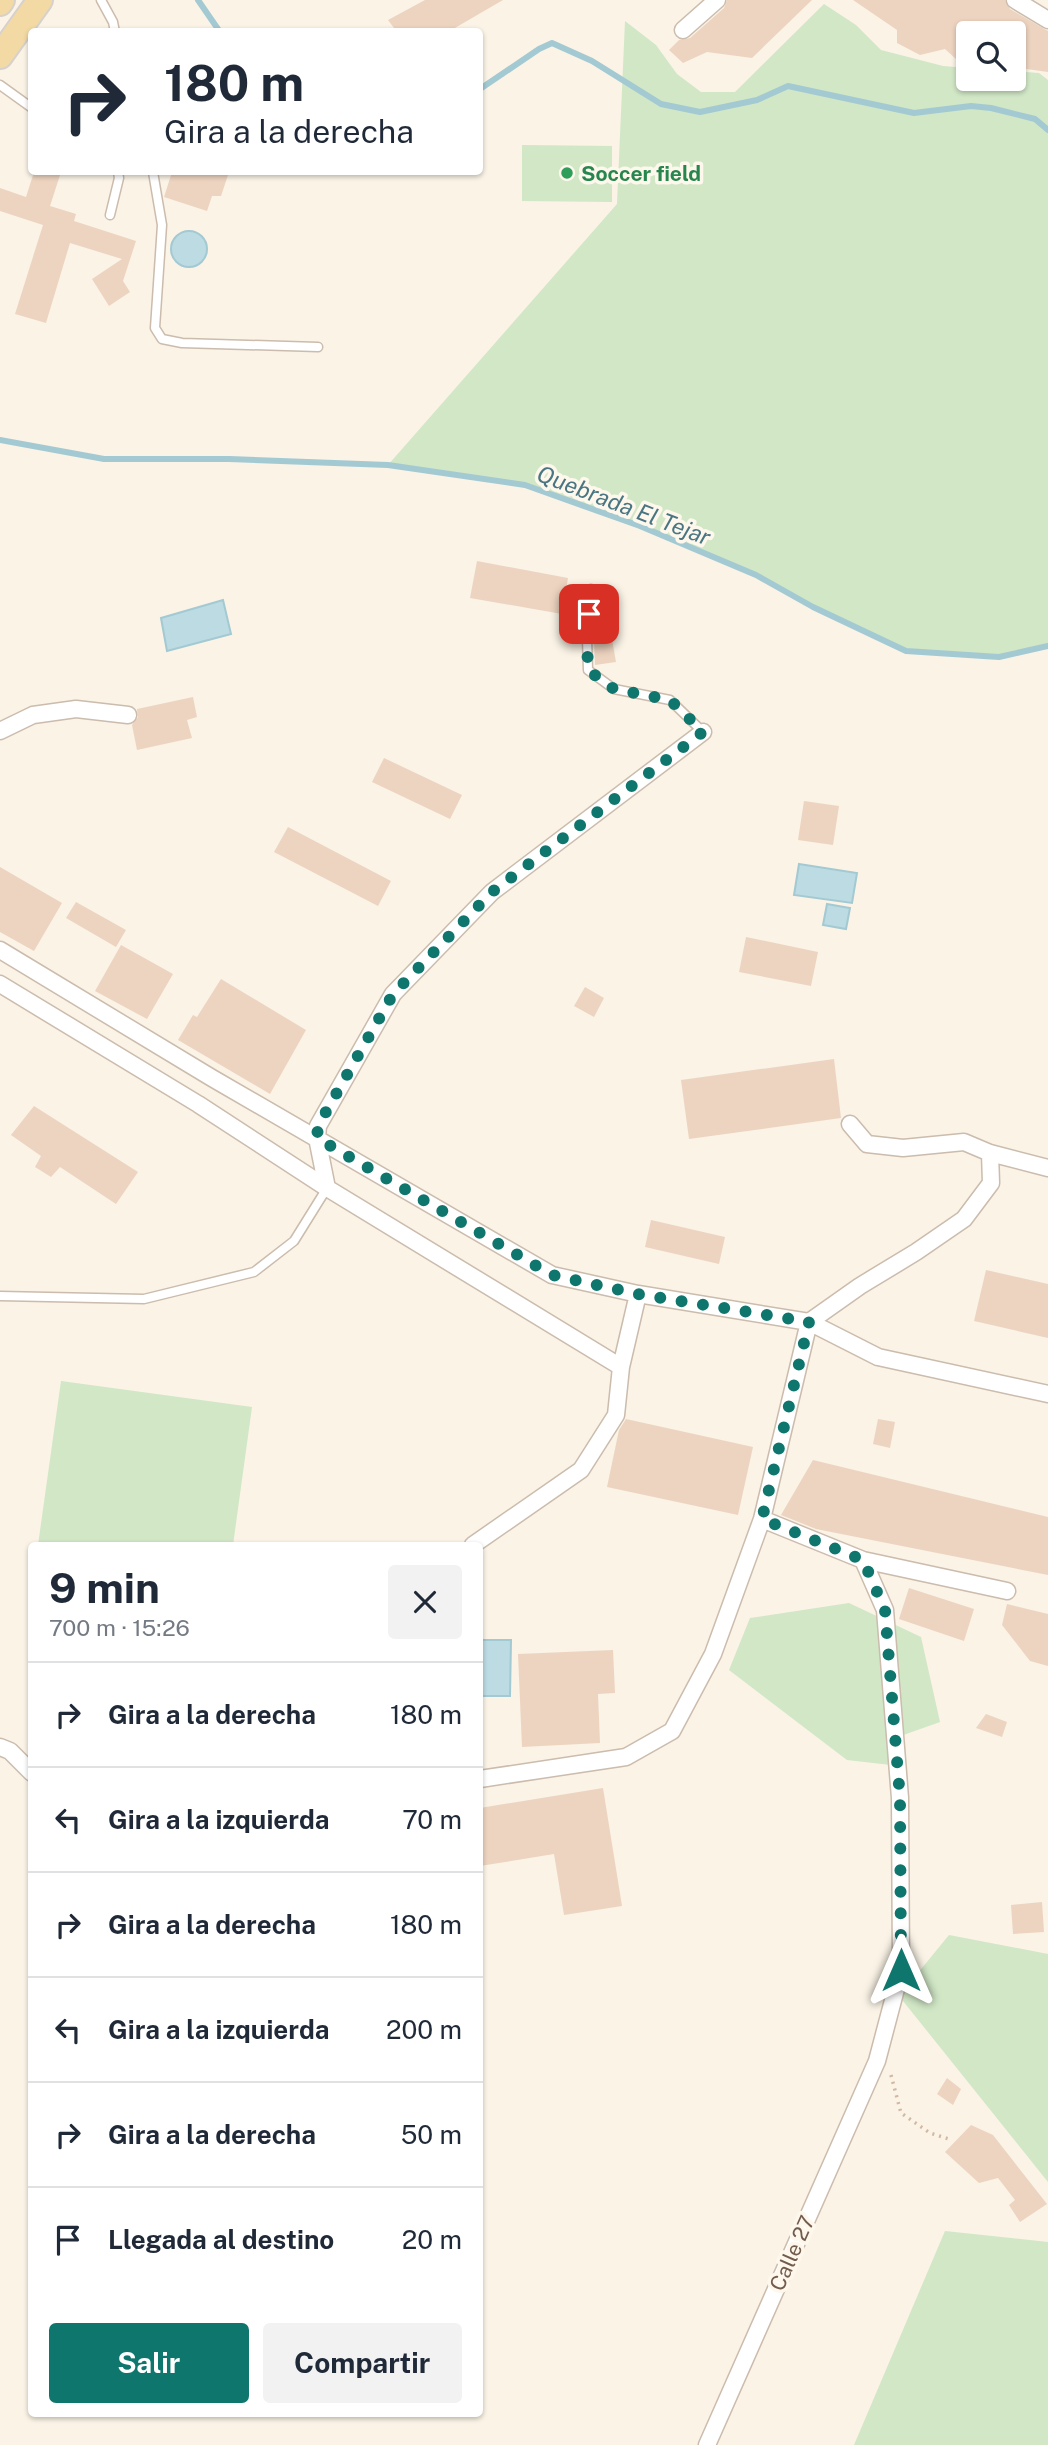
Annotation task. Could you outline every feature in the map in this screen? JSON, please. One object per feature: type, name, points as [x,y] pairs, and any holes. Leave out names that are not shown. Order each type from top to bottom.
[{"type":"main road","points":[[0,56],[40,0]]},
{"type":"street","points":[[683,30],[718,0]]},
{"type":"street","points":[[1016,0],[1046,15]]},
{"type":"street","points":[[0,732],[33,715],[76,709],[128,715]]},
{"type":"street","points":[[327,1188],[317,1138],[318,1126],[393,994],[492,892],[703,732]]},
{"type":"street","points":[[0,950],[212,1078],[552,1275],[638,1294],[809,1322],[878,1357],[1048,1394]]},
{"type":"street","points":[[0,984],[621,1367]]},
{"type":"street","points":[[198,1104],[212,1078]]},
{"type":"street","points":[[850,1124],[867,1144],[903,1148],[964,1142],[990,1153],[1048,1168]]},
{"type":"street","points":[[483,1779],[626,1757],[672,1731],[713,1654],[762,1519],[809,1322],[964,1219],[991,1183],[990,1153]]},
{"type":"street","points":[[478,1542],[581,1470],[616,1415],[621,1367],[638,1294]]},
{"type":"street","points":[[762,1519],[863,1560],[1007,1591]]},
{"type":"street","name":"Calle 27","points":[[707,2445],[877,2061],[901,1970],[900,1798],[885,1610],[863,1560]]},
{"type":"street","points":[[0,1747],[10,1751],[28,1769]]},
{"type":"lane","points":[[101,0],[114,28]]},
{"type":"lane","points":[[0,85],[28,104]]},
{"type":"lane","points":[[110,215],[118,175]]},
{"type":"lane","points":[[154,175],[162,225],[157,282],[157,333],[162,339],[182,343],[318,347]]},
{"type":"lane","points":[[591,589],[587,639],[588,670],[614,689],[670,700],[703,732]]},
{"type":"lane","points":[[0,1296],[144,1299],[254,1272],[294,1241],[327,1188]]},
{"type":"path","points":[[877,2061],[891,2074],[901,2113],[930,2133],[951,2140]]},
{"type":"green space","points":[[824,4],[856,25],[881,50],[956,67],[956,91],[1026,91],[1026,72],[1039,73],[1048,80],[1048,646],[999,657],[906,651],[813,607],[756,575],[640,526],[525,485],[388,465],[617,204],[625,21],[656,45],[677,74],[701,92],[735,92]]},
{"type":"green space","name":"Soccer field","points":[[522,145],[612,146],[612,202],[522,201]]},
{"type":"green space","points":[[61,1381],[252,1407],[233,1542],[38,1542]]},
{"type":"green space","points":[[849,1603],[921,1637],[940,1722],[892,1739],[891,1765],[847,1760],[729,1670],[750,1618]]},
{"type":"green space","points":[[949,1935],[1048,1954],[1048,2182],[899,1996]]},
{"type":"green space","points":[[945,2231],[1048,2242],[1048,2445],[854,2445]]},
{"type":"water","points":[[189,231],[202,236],[207,249],[202,262],[189,267],[176,262],[171,249],[176,236]]},
{"type":"water","points":[[223,600],[231,634],[167,651],[161,618]]},
{"type":"water","points":[[799,864],[857,873],[852,903],[794,895]]},
{"type":"water","points":[[827,904],[850,908],[846,929],[823,925]]},
{"type":"water","points":[[483,1640],[511,1640],[510,1696],[483,1696]]},
{"type":"building","points":[[425,0],[503,0],[455,28],[394,28],[388,20]]},
{"type":"building","points":[[727,0],[812,0],[752,58],[707,52],[683,63],[669,50],[679,40],[690,38],[724,8]]},
{"type":"building","points":[[853,0],[1005,0],[1010,9],[1048,31],[1048,72],[1026,69],[1026,21],[956,21],[956,59],[945,49],[920,55],[897,43],[897,30]]},
{"type":"building","points":[[33,175],[60,175],[50,206],[76,214],[74,221],[136,241],[123,281],[130,292],[109,306],[92,279],[122,259],[70,243],[46,323],[15,314],[43,225],[0,211],[0,188],[26,197]]},
{"type":"building","points":[[171,175],[228,175],[221,196],[212,196],[207,211],[164,197]]},
{"type":"building","points":[[477,561],[568,578],[562,614],[470,598]]},
{"type":"building","points":[[612,639],[616,662],[595,665],[594,641]]},
{"type":"building","points":[[193,697],[197,717],[187,720],[192,738],[137,750],[132,725],[138,717],[137,709]]},
{"type":"building","points":[[384,758],[462,795],[450,819],[372,782]]},
{"type":"building","points":[[804,801],[839,806],[833,845],[798,840]]},
{"type":"building","points":[[288,827],[391,881],[378,906],[274,852]]},
{"type":"building","points":[[0,867],[62,903],[34,951],[0,932]]},
{"type":"building","points":[[76,902],[126,930],[116,947],[66,918]]},
{"type":"building","points":[[746,937],[818,952],[811,986],[739,972]]},
{"type":"building","points":[[121,945],[173,974],[147,1019],[95,991]]},
{"type":"building","points":[[221,979],[306,1030],[270,1094],[178,1040],[193,1015],[197,1017]]},
{"type":"building","points":[[585,987],[604,998],[594,1017],[574,1006]]},
{"type":"building","points":[[834,1059],[841,1118],[689,1139],[681,1080]]},
{"type":"building","points":[[34,1106],[138,1172],[116,1204],[60,1167],[51,1177],[35,1167],[41,1156],[11,1135]]},
{"type":"building","points":[[651,1220],[725,1237],[719,1264],[645,1247]]},
{"type":"building","points":[[986,1270],[1048,1284],[1048,1338],[974,1321]]},
{"type":"building","points":[[626,1419],[753,1447],[738,1515],[607,1487],[619,1430]]},
{"type":"building","points":[[878,1419],[895,1422],[890,1448],[873,1444]]},
{"type":"building","points":[[813,1460],[1048,1517],[1048,1575],[816,1529],[781,1515]]},
{"type":"building","points":[[909,1588],[974,1609],[964,1641],[899,1619]]},
{"type":"building","points":[[1007,1604],[1048,1614],[1048,1666],[1030,1661],[1002,1625]]},
{"type":"building","points":[[613,1650],[615,1693],[598,1694],[600,1743],[522,1747],[518,1654]]},
{"type":"building","points":[[986,1714],[1007,1722],[1002,1737],[976,1728]]},
{"type":"building","points":[[603,1788],[622,1906],[564,1915],[554,1854],[483,1866],[483,1808]]},
{"type":"building","points":[[1042,1902],[1044,1932],[1013,1934],[1011,1905]]},
{"type":"building","points":[[947,2078],[961,2089],[953,2105],[937,2094]]},
{"type":"building","points":[[971,2125],[993,2135],[1047,2204],[1020,2222],[1009,2205],[1015,2200],[998,2178],[979,2183],[945,2152]]},
{"type":"waterway","points":[[198,0],[217,28]]},
{"type":"waterway","points":[[483,87],[552,43],[592,61],[661,104],[700,112],[757,100],[788,86],[914,113],[971,106],[991,108],[1035,119],[1048,130]]},
{"type":"waterway","name":"Quebrada El Tejar","points":[[0,440],[104,459],[229,459],[388,465],[525,485],[640,526],[756,575],[813,607],[906,651],[999,657],[1048,646]]},
{"type":"place","name":"Soccer field","points":[[567,173]]},
{"type":"route","points":[[589,614],[588,670],[614,689],[670,700],[703,732],[492,892],[393,994],[318,1126],[317,1138],[552,1275],[638,1294],[809,1322],[762,1519],[863,1560],[885,1610],[900,1798],[901,1970]]}]
